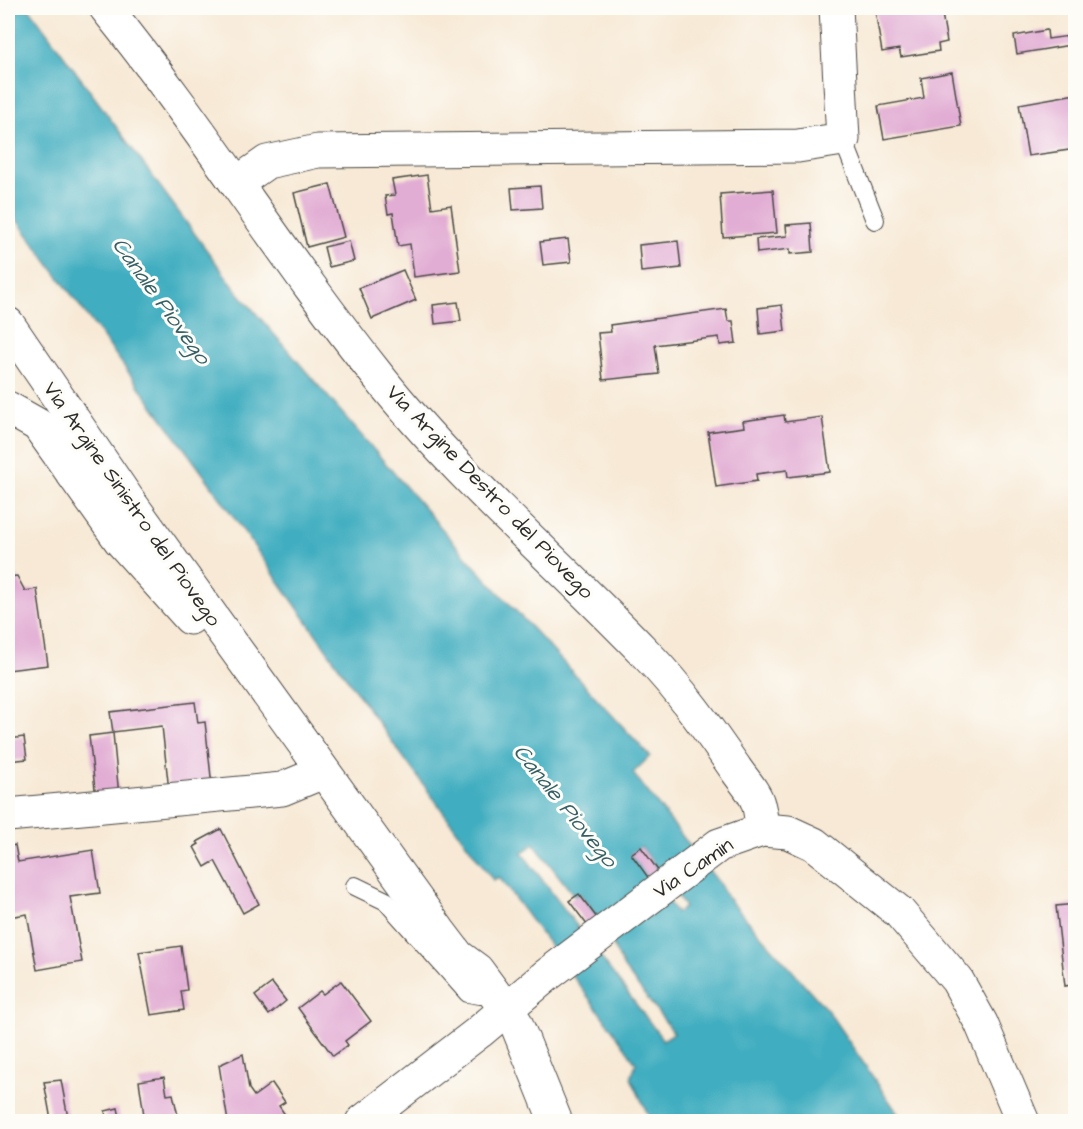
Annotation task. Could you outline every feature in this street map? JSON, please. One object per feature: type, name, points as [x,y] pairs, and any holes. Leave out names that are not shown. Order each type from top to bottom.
[{"type":"street","name":"Via Argine Destro del Piovego","points":[[106,8],[237,183],[307,282],[412,417],[484,493],[599,604],[664,672],[708,726],[758,802],[762,830]]},
{"type":"street","points":[[237,183],[267,162],[318,151],[798,146],[843,139],[836,8]]},
{"type":"street","name":"Via Argine Sinistro del Piovego","points":[[8,324],[322,772],[452,948],[477,970],[500,1001],[528,1051],[556,1122]]},
{"type":"street","name":"Via Argine Sinistro del Piovego","points":[[8,408],[38,425],[120,540],[216,646],[258,683]]},
{"type":"street","points":[[8,815],[282,789],[322,772]]},
{"type":"street","name":"Via Camin","points":[[362,1122],[500,1001],[547,975],[719,845],[762,830],[788,832],[814,844],[899,912],[957,980],[995,1054],[1023,1122]]},
{"type":"lane","points":[[843,139],[875,220]]},
{"type":"lane","points":[[355,886],[386,901],[468,993],[500,1001]]},
{"type":"water","name":"Canale Piovego","points":[[8,8],[29,8],[236,290],[469,560],[650,756],[633,773],[719,883],[726,896],[828,1011],[903,1121],[651,1121],[631,1078],[636,1063],[617,1036],[499,877],[493,880],[377,721],[209,482],[8,208]],"holes":[[[534,844],[575,897],[580,894],[604,927],[624,968],[674,1033],[663,1040],[522,853]],[[641,847],[685,907],[677,913],[631,854]]]},
{"type":"building","points":[[941,8],[947,42],[938,44],[939,51],[901,57],[899,49],[882,52],[875,10]]},
{"type":"building","points":[[1047,30],[1048,39],[1076,35],[1076,44],[1017,54],[1014,36]]},
{"type":"building","points":[[952,72],[961,126],[884,139],[878,106],[924,98],[921,78]]},
{"type":"building","points":[[1076,94],[1076,149],[1028,156],[1019,104]]},
{"type":"building","points":[[427,175],[432,208],[451,205],[460,271],[414,277],[410,244],[398,246],[393,213],[388,214],[385,196],[395,195],[392,180]]},
{"type":"building","points":[[330,184],[344,237],[307,247],[294,193]]},
{"type":"building","points":[[540,186],[542,208],[513,210],[511,188]]},
{"type":"building","points":[[773,190],[777,233],[723,237],[720,194]]},
{"type":"building","points":[[811,223],[813,252],[790,254],[790,249],[757,253],[756,239],[787,236],[786,225]]},
{"type":"building","points":[[568,239],[571,262],[543,265],[540,242]]},
{"type":"building","points":[[349,241],[354,261],[329,267],[324,247]]},
{"type":"building","points":[[678,241],[681,268],[641,272],[639,245]]},
{"type":"building","points":[[403,270],[416,300],[372,319],[359,288]]},
{"type":"building","points":[[458,302],[461,321],[435,324],[433,305]]},
{"type":"building","points":[[782,305],[785,331],[760,334],[758,308]]},
{"type":"building","points":[[726,309],[728,321],[733,321],[736,343],[720,345],[719,337],[655,345],[659,374],[603,380],[598,333],[611,332],[610,325]]},
{"type":"building","points":[[784,415],[785,422],[822,417],[830,472],[788,477],[787,470],[756,474],[757,481],[716,487],[708,432],[744,427],[743,421]]},
{"type":"building","points":[[17,576],[25,591],[37,589],[48,665],[8,670],[8,577]]},
{"type":"building","points":[[195,702],[198,723],[205,722],[212,786],[169,791],[162,726],[113,732],[110,712]]},
{"type":"building","points":[[113,733],[119,796],[96,798],[89,736]]},
{"type":"building","points":[[24,737],[27,759],[8,761],[8,739]]},
{"type":"building","points":[[221,829],[259,904],[243,913],[215,861],[205,867],[194,847],[199,844],[197,842]]},
{"type":"building","points":[[15,845],[18,862],[93,850],[100,893],[70,897],[82,962],[37,970],[27,914],[8,917],[8,847]]},
{"type":"building","points":[[641,847],[665,880],[655,887],[631,854]]},
{"type":"building","points":[[579,894],[604,927],[594,934],[569,901]]},
{"type":"building","points":[[1076,904],[1076,984],[1065,986],[1056,906]]},
{"type":"building","points":[[181,946],[187,990],[181,991],[184,1010],[151,1015],[139,952]]},
{"type":"building","points":[[341,981],[371,1021],[345,1041],[348,1045],[333,1056],[298,1008],[320,991],[323,994]]},
{"type":"building","points":[[272,983],[286,1001],[269,1015],[255,996]]},
{"type":"building","points":[[243,1054],[249,1089],[254,1096],[272,1083],[285,1102],[279,1106],[290,1122],[228,1122],[219,1065]]},
{"type":"building","points":[[164,1077],[167,1095],[173,1094],[179,1120],[145,1122],[139,1081]]},
{"type":"building","points":[[61,1080],[68,1118],[51,1120],[44,1082]]},
{"type":"building","points":[[118,1108],[121,1122],[107,1122],[105,1111]]}]
